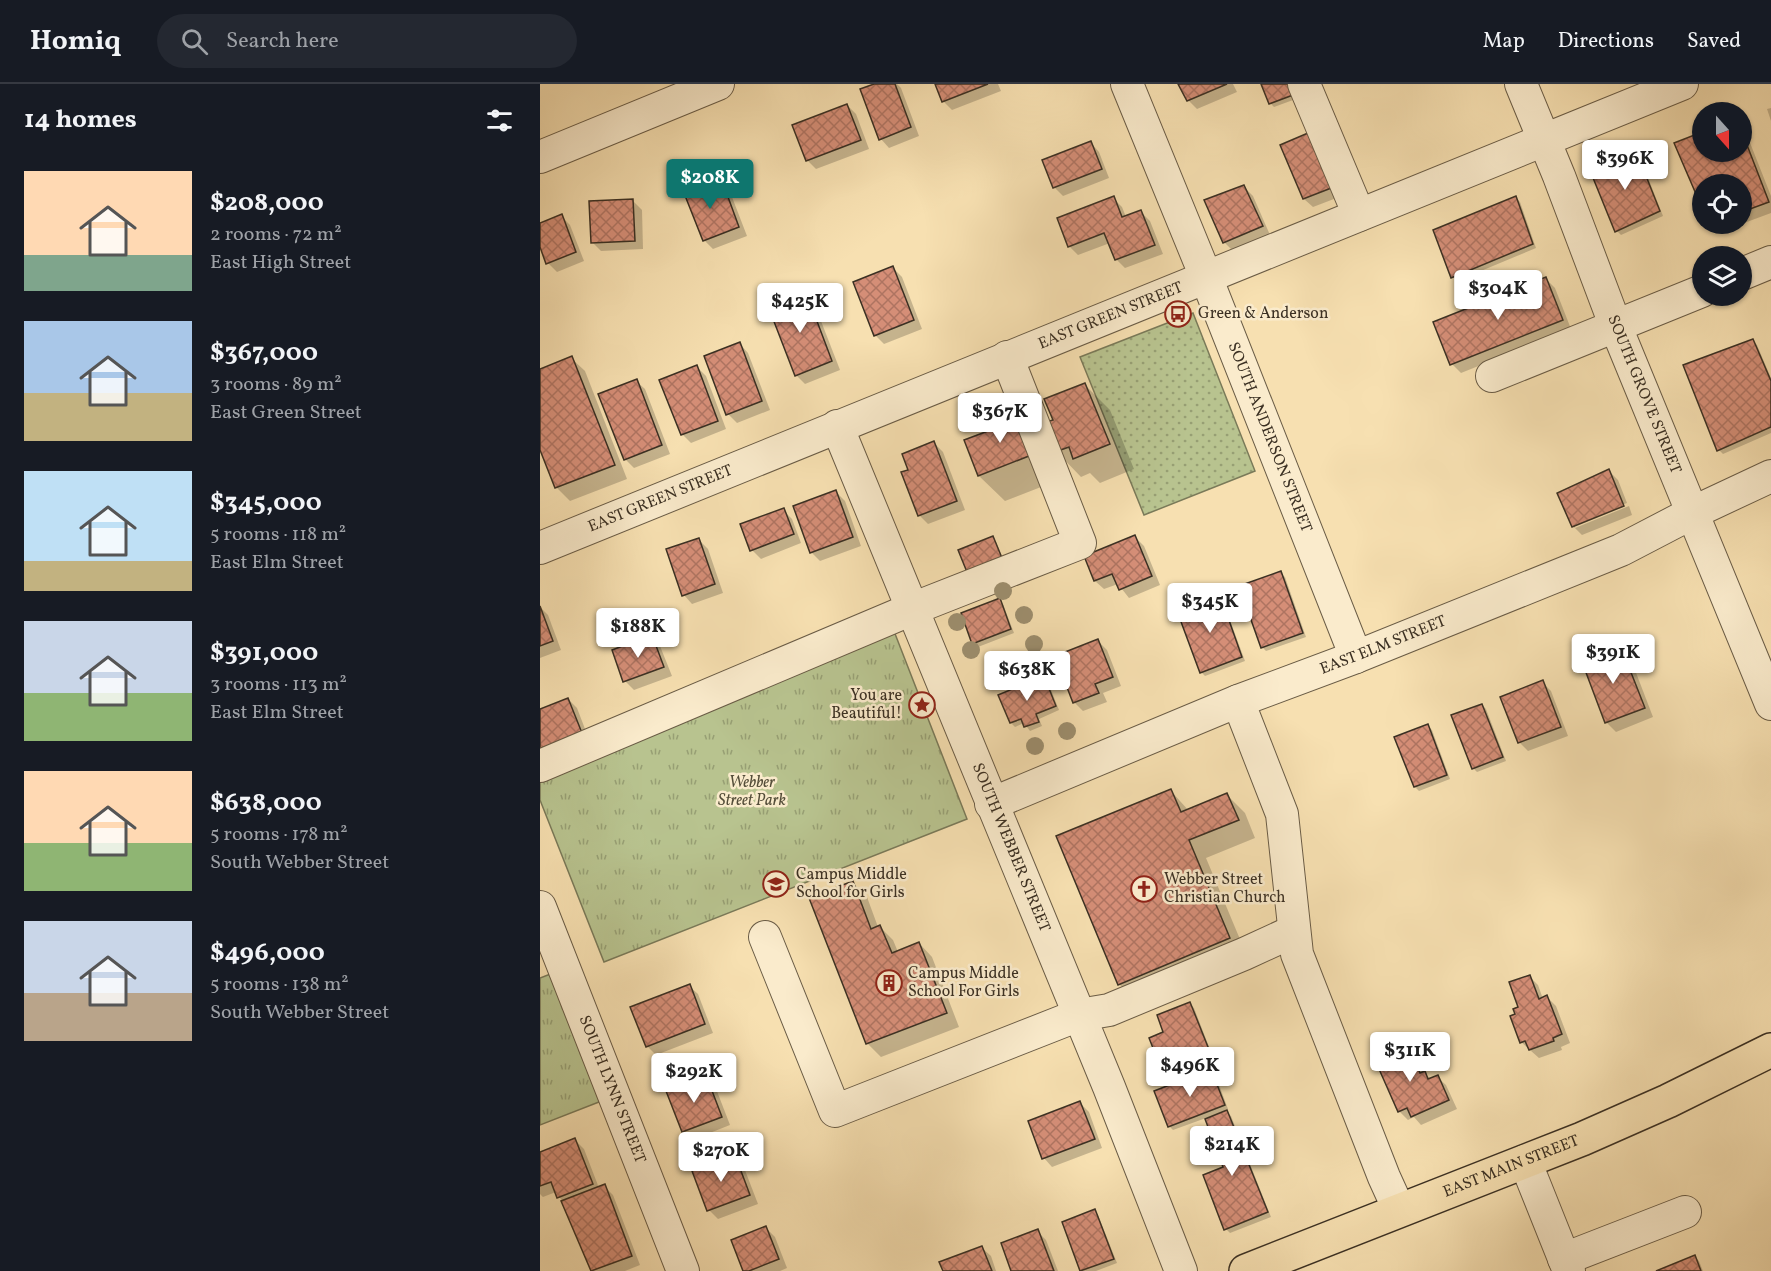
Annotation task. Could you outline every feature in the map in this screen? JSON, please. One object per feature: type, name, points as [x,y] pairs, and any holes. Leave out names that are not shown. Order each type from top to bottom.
[{"type":"main road","name":"EAST MAIN STREET","points":[[1246,1271],[1525,1161],[1668,1101],[1771,1050]]},
{"type":"street","name":"SOUTH ANDERSON STREET","points":[[1127,84],[1356,657]]},
{"type":"street","points":[[1304,84],[1359,215]]},
{"type":"street","name":"SOUTH GROVE STREET","points":[[1521,84],[1545,140],[1616,327],[1769,696]]},
{"type":"street","name":"EAST GREEN STREET","points":[[540,548],[1682,84]]},
{"type":"street","points":[[540,157],[706,86]]},
{"type":"street","points":[[1752,270],[1771,262]]},
{"type":"street","points":[[1492,376],[1692,295]]},
{"type":"street","points":[[540,766],[912,609],[1080,543],[1007,357]]},
{"type":"street","name":"SOUTH WEBBER STREET","points":[[837,426],[1079,1015],[1181,1271]]},
{"type":"street","name":"EAST ELM STREET","points":[[992,804],[1238,701],[1356,657],[1621,550],[1771,476]]},
{"type":"street","points":[[1238,701],[1282,814],[1297,954],[1384,1178],[1399,1210]]},
{"type":"street","name":"SOUTH LYNN STREET","points":[[540,907],[683,1271]]},
{"type":"street","points":[[765,937],[835,1111],[1079,1015],[1109,1010],[1294,931]]},
{"type":"street","points":[[1525,1161],[1566,1265],[1685,1212]]},
{"type":"green space","points":[[1193,313],[1255,471],[1144,515],[1080,357]]},
{"type":"green space","name":"Webber Street Park","points":[[892,626],[967,819],[604,962],[540,800],[540,764]]},
{"type":"green space","points":[[553,973],[604,1100],[540,1125],[540,978]]},
{"type":"building","points":[[874,84],[895,84],[911,127],[879,140],[860,89]]},
{"type":"building","points":[[935,84],[988,84],[942,102]]},
{"type":"building","points":[[1178,84],[1227,84],[1187,101]]},
{"type":"building","points":[[1261,84],[1297,84],[1301,92],[1269,104]]},
{"type":"building","points":[[847,104],[861,140],[806,161],[792,125]]},
{"type":"building","points":[[1315,130],[1339,185],[1303,199],[1280,145]]},
{"type":"building","points":[[1692,136],[1692,162],[1752,162],[1752,158],[1769,202],[1752,208],[1752,174],[1692,174],[1692,185],[1674,143]]},
{"type":"building","points":[[1091,141],[1102,169],[1053,188],[1042,160]]},
{"type":"building","points":[[1636,151],[1660,211],[1615,232],[1589,168]]},
{"type":"building","points":[[703,180],[708,193],[724,186],[739,227],[703,241],[682,188]]},
{"type":"building","points":[[1244,185],[1263,226],[1223,243],[1204,200]]},
{"type":"building","points":[[1114,196],[1122,217],[1141,210],[1155,245],[1115,260],[1104,233],[1068,247],[1057,218]]},
{"type":"building","points":[[1516,196],[1533,244],[1451,278],[1433,230]]},
{"type":"building","points":[[633,199],[635,241],[591,243],[589,201]]},
{"type":"building","points":[[562,214],[576,252],[546,264],[540,247],[540,223]]},
{"type":"building","points":[[893,266],[914,320],[874,336],[853,282]]},
{"type":"building","points":[[1546,277],[1563,320],[1450,365],[1433,322]]},
{"type":"building","points":[[806,292],[832,361],[795,376],[768,306]]},
{"type":"building","points":[[1753,339],[1771,381],[1771,427],[1717,451],[1683,365]]},
{"type":"building","points":[[740,342],[762,401],[726,415],[704,356]]},
{"type":"building","points":[[572,356],[615,465],[555,488],[540,450],[540,369]]},
{"type":"building","points":[[697,365],[718,421],[681,435],[659,380]]},
{"type":"building","points":[[637,379],[662,445],[624,460],[598,394]]},
{"type":"building","points":[[1085,383],[1110,444],[1073,459],[1069,447],[1055,452],[1043,423],[1053,420],[1044,399]]},
{"type":"building","points":[[1018,411],[1034,454],[978,476],[964,440],[988,431],[985,424]]},
{"type":"building","points":[[934,441],[957,501],[918,516],[901,472],[908,470],[902,454]]},
{"type":"building","points":[[1609,469],[1624,506],[1572,527],[1557,493]]},
{"type":"building","points":[[836,490],[853,537],[810,553],[793,506]]},
{"type":"building","points":[[784,508],[794,534],[750,551],[740,524]]},
{"type":"building","points":[[1135,535],[1152,576],[1119,590],[1112,574],[1094,581],[1084,556]]},
{"type":"building","points":[[993,536],[1004,563],[969,577],[958,550]]},
{"type":"building","points":[[699,538],[715,584],[682,596],[666,549]]},
{"type":"building","points":[[1281,571],[1303,633],[1261,648],[1239,586]]},
{"type":"building","points":[[1220,595],[1242,657],[1200,673],[1177,611]]},
{"type":"building","points":[[1000,598],[1011,629],[972,644],[961,613]]},
{"type":"building","points":[[540,606],[553,641],[540,646]]},
{"type":"building","points":[[652,635],[664,667],[623,682],[612,650]]},
{"type":"building","points":[[1098,639],[1113,677],[1095,684],[1099,693],[1073,703],[1055,656]]},
{"type":"building","points":[[1621,647],[1645,708],[1605,723],[1582,662]]},
{"type":"building","points":[[1044,676],[1056,706],[1036,714],[1039,722],[1024,727],[1021,719],[1010,723],[998,695]]},
{"type":"building","points":[[1543,680],[1561,727],[1518,743],[1500,697]]},
{"type":"building","points":[[568,698],[582,733],[540,749],[540,709]]},
{"type":"building","points":[[1482,704],[1503,757],[1472,769],[1451,715]]},
{"type":"building","points":[[1428,724],[1447,775],[1414,787],[1394,737]]},
{"type":"building","name":"Webber Street Christian Church","points":[[1171,789],[1181,812],[1227,793],[1239,820],[1189,840],[1230,938],[1118,985],[1056,836]]},
{"type":"building","name":"Campus Middle School For Girls","points":[[853,881],[871,929],[880,925],[892,953],[919,942],[947,1013],[866,1044],[809,898]]},
{"type":"building","points":[[1530,975],[1539,999],[1547,995],[1562,1034],[1553,1038],[1554,1041],[1529,1050],[1525,1041],[1520,1043],[1510,1016],[1515,1014],[1513,1009],[1518,1007],[1509,982]]},
{"type":"building","points":[[690,984],[705,1024],[646,1047],[630,1007]]},
{"type":"building","points":[[1190,1002],[1210,1052],[1162,1071],[1149,1038],[1163,1032],[1157,1015]]},
{"type":"building","points":[[1408,1046],[1420,1073],[1425,1071],[1428,1079],[1438,1075],[1449,1100],[1411,1117],[1407,1108],[1398,1112],[1375,1060]]},
{"type":"building","points":[[1211,1069],[1225,1105],[1168,1127],[1154,1091]]},
{"type":"building","points":[[706,1075],[722,1117],[682,1132],[666,1091]]},
{"type":"building","points":[[1080,1101],[1095,1139],[1042,1159],[1028,1121]]},
{"type":"building","points":[[1227,1110],[1268,1212],[1224,1230],[1203,1175],[1223,1167],[1205,1119]]},
{"type":"building","points":[[575,1138],[593,1184],[557,1198],[551,1182],[540,1186],[540,1152]]},
{"type":"building","points":[[735,1155],[750,1195],[707,1211],[692,1171]]},
{"type":"building","points":[[605,1184],[632,1256],[591,1271],[561,1201]]},
{"type":"building","points":[[1095,1209],[1114,1259],[1080,1271],[1062,1222]]},
{"type":"building","points":[[766,1226],[779,1259],[749,1271],[743,1271],[731,1240]]},
{"type":"building","points":[[1038,1229],[1054,1271],[1011,1271],[1001,1243]]},
{"type":"building","points":[[982,1246],[992,1271],[943,1271],[939,1262]]},
{"type":"building","points":[[1695,1255],[1701,1271],[1656,1271]]},
{"type":"place","name":"Green & Anderson","points":[[1178,314]]},
{"type":"place","name":"You are Beautiful!","points":[[922,705]]},
{"type":"place","name":"Campus Middle School for Girls","points":[[776,884]]},
{"type":"place","name":"Webber Street Christian Church","points":[[1144,889]]},
{"type":"place","name":"Campus Middle School For Girls","points":[[889,983]]}]
